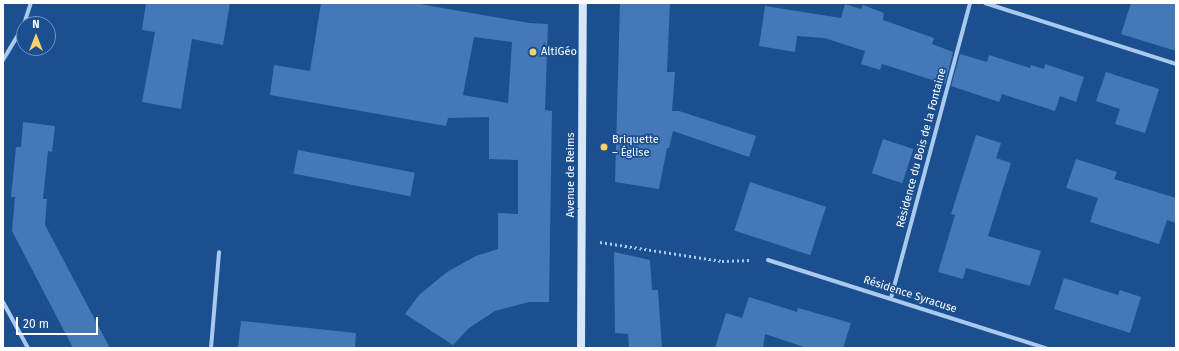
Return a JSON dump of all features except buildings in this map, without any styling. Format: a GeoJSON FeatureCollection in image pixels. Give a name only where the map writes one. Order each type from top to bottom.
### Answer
{"type":"FeatureCollection","features":[{"type":"Feature","properties":{"kind":"street"},"geometry":{"type":"LineString","coordinates":[[27,16],[31,3]]}},
{"type":"Feature","properties":{"kind":"street","name":"Avenue de Reims"},"geometry":{"type":"LineString","coordinates":[[581,348],[583,3]]}},
{"type":"Feature","properties":{"kind":"street","name":"Résidence du Bois de la Fontaine"},"geometry":{"type":"LineString","coordinates":[[891,298],[970,3]]}},
{"type":"Feature","properties":{"kind":"street"},"geometry":{"type":"LineString","coordinates":[[985,3],[1176,64]]}},
{"type":"Feature","properties":{"kind":"street"},"geometry":{"type":"LineString","coordinates":[[3,60],[16,38]]}},
{"type":"Feature","properties":{"kind":"street"},"geometry":{"type":"LineString","coordinates":[[211,348],[219,252]]}},
{"type":"Feature","properties":{"kind":"street","name":"Résidence Syracuse"},"geometry":{"type":"LineString","coordinates":[[768,260],[1046,348]]}},
{"type":"Feature","properties":{"kind":"street"},"geometry":{"type":"LineString","coordinates":[[3,302],[28,348]]}},
{"type":"Feature","properties":{"kind":"path"},"geometry":{"type":"LineString","coordinates":[[582,239],[722,261],[768,260]]}},
{"type":"Feature","properties":{"kind":"place","name":"AltiGéo"},"geometry":{"type":"Point","coordinates":[533,52]}},
{"type":"Feature","properties":{"kind":"place","name":"Briquette – Église"},"geometry":{"type":"Point","coordinates":[604,147]}}]}
